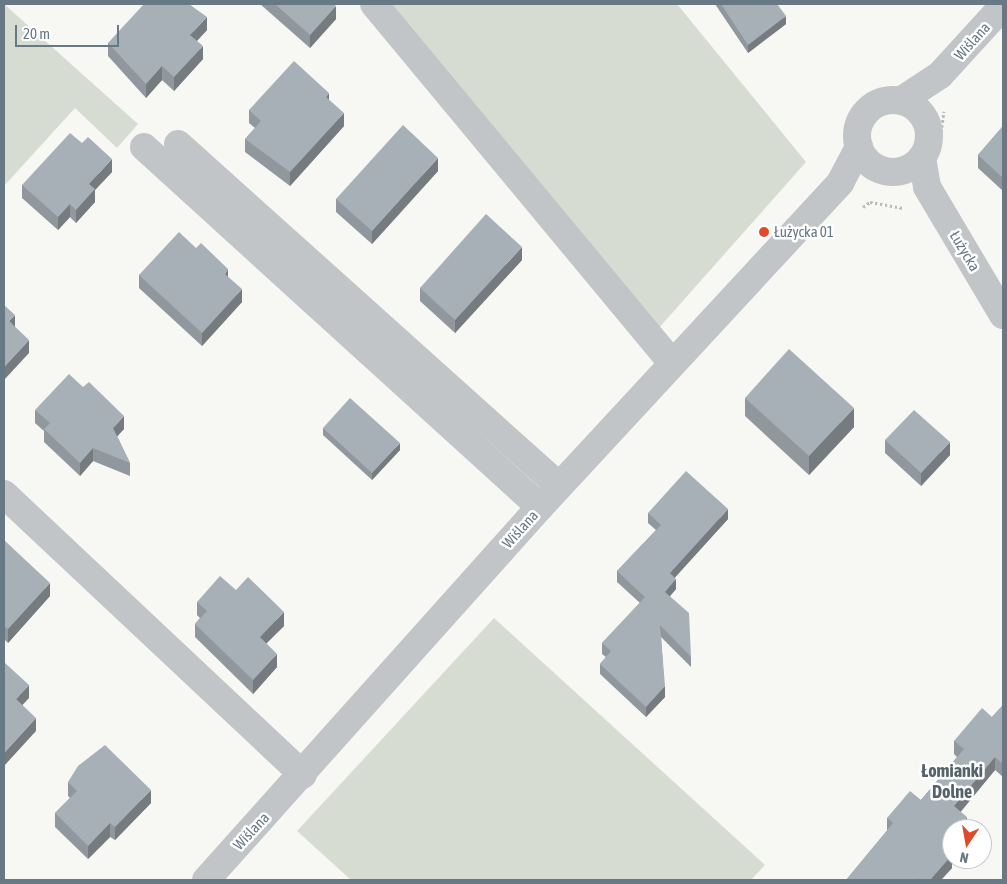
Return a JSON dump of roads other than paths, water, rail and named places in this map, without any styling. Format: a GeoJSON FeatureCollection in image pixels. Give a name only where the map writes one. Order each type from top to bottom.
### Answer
{"type":"FeatureCollection","features":[{"type":"Feature","properties":{"kind":"street"},"geometry":{"type":"LineString","coordinates":[[374,4],[672,363]]}},
{"type":"Feature","properties":{"kind":"street","name":"Wiślana"},"geometry":{"type":"LineString","coordinates":[[902,100],[940,75],[1003,6]]}},
{"type":"Feature","properties":{"kind":"street","name":"Wiślana"},"geometry":{"type":"LineString","coordinates":[[924,117],[940,75]]}},
{"type":"Feature","properties":{"kind":"street"},"geometry":{"type":"LineString","coordinates":[[902,100],[924,117],[930,138],[911,160],[859,147],[863,115],[880,102],[902,100]]}},
{"type":"Feature","properties":{"kind":"street"},"geometry":{"type":"LineString","coordinates":[[178,144],[559,486]]}},
{"type":"Feature","properties":{"kind":"street","name":"Wiślana"},"geometry":{"type":"LineString","coordinates":[[206,880],[303,774],[559,486],[840,183],[859,147]]}},
{"type":"Feature","properties":{"kind":"street"},"geometry":{"type":"LineString","coordinates":[[144,148],[540,507]]}},
{"type":"Feature","properties":{"kind":"street","name":"Wiślana"},"geometry":{"type":"LineString","coordinates":[[840,183],[911,160]]}},
{"type":"Feature","properties":{"kind":"street","name":"Łużycka"},"geometry":{"type":"LineString","coordinates":[[911,160],[1003,315]]}},
{"type":"Feature","properties":{"kind":"street"},"geometry":{"type":"LineString","coordinates":[[4,494],[303,774]]}},
{"type":"Feature","properties":{"kind":"place","name":"Łużycka 01"},"geometry":{"type":"Point","coordinates":[764,232]}},
{"type":"Feature","properties":{"kind":"district","name":"Łomianki Dolne"},"geometry":{"type":"Point","coordinates":[952,782]}}]}
